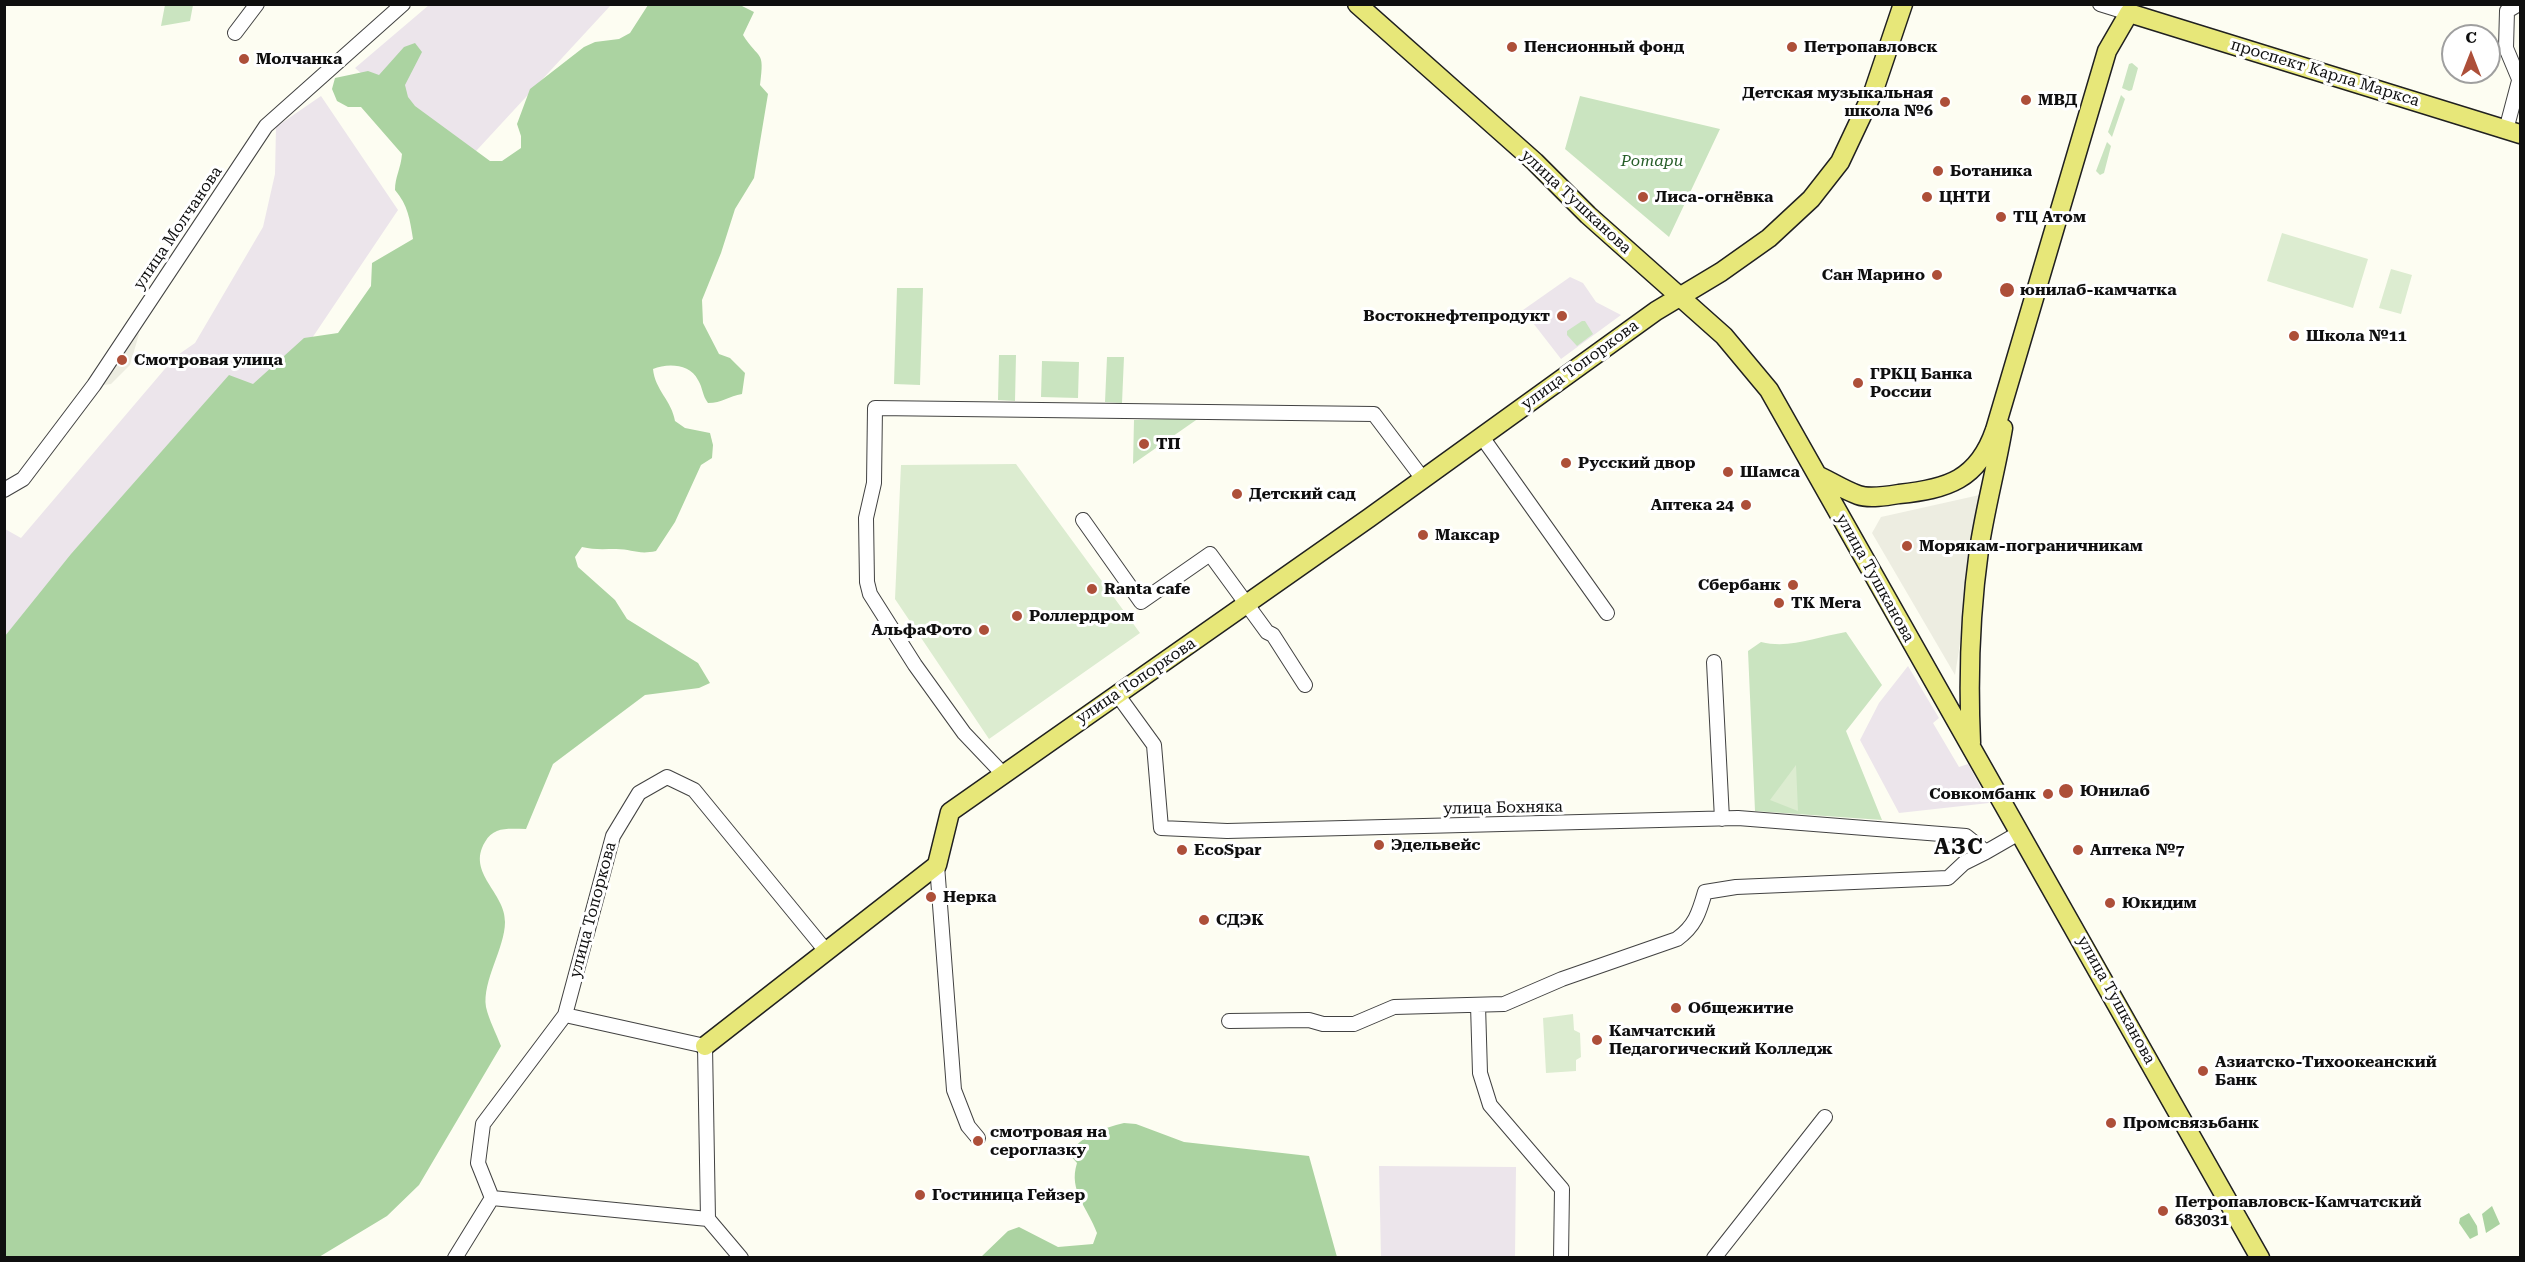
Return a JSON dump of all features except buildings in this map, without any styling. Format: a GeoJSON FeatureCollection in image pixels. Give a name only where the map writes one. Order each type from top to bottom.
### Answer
{"type":"FeatureCollection","features":[{"type":"Feature","properties":{"kind":"main road","name":"улица Тушканова"},"geometry":{"type":"LineString","coordinates":[[1357,4],[1535,162],[1588,215],[1680,296],[1738,351],[1763,383],[2085,945],[2260,1257]]}},
{"type":"Feature","properties":{"kind":"main road","name":"улица Топоркова"},"geometry":{"type":"LineString","coordinates":[[937,864],[950,812],[1423,479],[1656,311],[1769,238],[1802,208],[1828,179],[1845,152],[1866,108],[1903,4]]}},
{"type":"Feature","properties":{"kind":"main road","name":"проспект Карла Маркса"},"geometry":{"type":"LineString","coordinates":[[2129,13],[2513,132]]}},
{"type":"Feature","properties":{"kind":"main road"},"geometry":{"type":"LineString","coordinates":[[1816,475],[1860,496],[1920,492],[1957,482],[1972,470],[1990,443],[2107,51],[2129,13]]}},
{"type":"Feature","properties":{"kind":"main road"},"geometry":{"type":"LineString","coordinates":[[1971,748],[1968,681],[1975,590],[2010,380]]}},
{"type":"Feature","properties":{"kind":"main road"},"geometry":{"type":"LineString","coordinates":[[705,1046],[937,864]]}},
{"type":"Feature","properties":{"kind":"street"},"geometry":{"type":"LineString","coordinates":[[235,33],[257,4]]}},
{"type":"Feature","properties":{"kind":"street","name":"улица Молчанова"},"geometry":{"type":"LineString","coordinates":[[4,490],[23,479],[94,385],[266,126],[403,4]]}},
{"type":"Feature","properties":{"kind":"street","name":"проспект Карла Маркса"},"geometry":{"type":"LineString","coordinates":[[2100,4],[2129,13]]}},
{"type":"Feature","properties":{"kind":"street"},"geometry":{"type":"LineString","coordinates":[[2513,132],[2520,78],[2506,48],[2507,11],[2519,4]]}},
{"type":"Feature","properties":{"kind":"street"},"geometry":{"type":"LineString","coordinates":[[1003,774],[964,733],[915,665],[870,594],[867,582],[866,518],[874,483],[875,408],[1374,414],[1423,479]]}},
{"type":"Feature","properties":{"kind":"street"},"geometry":{"type":"LineString","coordinates":[[1482,437],[1607,613]]}},
{"type":"Feature","properties":{"kind":"street"},"geometry":{"type":"LineString","coordinates":[[1083,520],[1141,602],[1210,554],[1267,632],[1273,635],[1305,685]]}},
{"type":"Feature","properties":{"kind":"street"},"geometry":{"type":"LineString","coordinates":[[1714,662],[1722,819]]}},
{"type":"Feature","properties":{"kind":"street","name":"улица Бохняка"},"geometry":{"type":"LineString","coordinates":[[1117,694],[1154,745],[1161,828],[1227,831],[1722,819],[1966,836],[1986,852]]}},
{"type":"Feature","properties":{"kind":"street","name":"улица Топоркова"},"geometry":{"type":"LineString","coordinates":[[492,1198],[478,1163],[483,1124],[564,1015],[614,836],[639,793],[667,777],[694,790],[826,951]]}},
{"type":"Feature","properties":{"kind":"street"},"geometry":{"type":"LineString","coordinates":[[1229,1021],[1309,1020],[1354,1024],[1394,1007],[1504,1004],[1573,975],[1677,939],[1690,930],[1705,892],[1736,887],[1948,878],[1964,863],[2019,833]]}},
{"type":"Feature","properties":{"kind":"street"},"geometry":{"type":"LineString","coordinates":[[937,864],[954,1090],[968,1126],[978,1138]]}},
{"type":"Feature","properties":{"kind":"street"},"geometry":{"type":"LineString","coordinates":[[1478,1005],[1480,1073],[1490,1105],[1562,1189],[1561,1257]]}},
{"type":"Feature","properties":{"kind":"street"},"geometry":{"type":"LineString","coordinates":[[564,1015],[705,1046],[708,1219],[741,1257]]}},
{"type":"Feature","properties":{"kind":"street"},"geometry":{"type":"LineString","coordinates":[[1714,1257],[1825,1117]]}},
{"type":"Feature","properties":{"kind":"street"},"geometry":{"type":"LineString","coordinates":[[455,1257],[492,1198],[708,1219]]}},
{"type":"Feature","properties":{"kind":"shaded area"},"geometry":{"type":"Polygon","coordinates":[[[429,5],[611,5],[465,163],[355,68],[429,5]]]}},
{"type":"Feature","properties":{"kind":"shaded area"},"geometry":{"type":"Polygon","coordinates":[[[321,96],[398,210],[294,365],[5,733],[5,529],[21,538],[175,357],[195,343],[263,227],[275,174],[276,127],[321,96]]]}},
{"type":"Feature","properties":{"kind":"shaded area"},"geometry":{"type":"Polygon","coordinates":[[[1570,277],[1583,283],[1596,302],[1621,315],[1561,359],[1523,310],[1570,277]]]}},
{"type":"Feature","properties":{"kind":"shaded area","name":"Смотровая улица"},"geometry":{"type":"Polygon","coordinates":[[[134,328],[139,334],[130,365],[111,384],[96,386],[134,328]]]}},
{"type":"Feature","properties":{"kind":"shaded area"},"geometry":{"type":"Polygon","coordinates":[[[1984,494],[1955,675],[1872,533],[1881,517],[1984,494]]]}},
{"type":"Feature","properties":{"kind":"shaded area"},"geometry":{"type":"Polygon","coordinates":[[[1908,666],[1939,718],[1933,723],[1959,767],[1968,764],[1989,803],[1899,813],[1860,740],[1879,703],[1908,666]]]}},
{"type":"Feature","properties":{"kind":"shaded area"},"geometry":{"type":"Polygon","coordinates":[[[1379,1166],[1516,1167],[1515,1257],[1381,1257],[1379,1166]]]}},
{"type":"Feature","properties":{"kind":"green space"},"geometry":{"type":"Polygon","coordinates":[[[165,5],[193,5],[190,21],[161,26],[165,5]]]}},
{"type":"Feature","properties":{"kind":"green space"},"geometry":{"type":"Polygon","coordinates":[[[648,5],[740,5],[754,12],[743,35],[761,60],[760,85],[768,94],[754,178],[735,209],[721,253],[702,300],[703,323],[719,354],[730,358],[745,373],[742,394],[708,403],[698,380],[690,371],[678,366],[653,369],[654,376],[671,407],[675,421],[685,428],[710,433],[713,445],[712,458],[701,465],[675,522],[656,551],[640,552],[582,547],[575,557],[578,567],[615,600],[627,619],[698,663],[710,683],[699,688],[645,695],[553,764],[526,829],[497,831],[485,842],[480,853],[480,864],[500,902],[505,922],[486,997],[487,1012],[501,1046],[419,1185],[387,1216],[319,1257],[5,1257],[5,636],[71,554],[229,375],[253,384],[304,338],[338,333],[371,286],[372,263],[413,239],[406,207],[395,190],[402,154],[361,107],[348,107],[337,101],[332,89],[335,78],[368,71],[379,75],[404,47],[415,43],[422,52],[405,85],[408,97],[415,106],[490,161],[502,161],[521,148],[521,136],[517,124],[530,89],[584,47],[595,42],[619,39],[630,33],[648,5]]]}},
{"type":"Feature","properties":{"kind":"green space"},"geometry":{"type":"Polygon","coordinates":[[[2132,63],[2138,68],[2132,90],[2129,91],[2122,88],[2129,64],[2132,63]]]}},
{"type":"Feature","properties":{"kind":"green space"},"geometry":{"type":"Polygon","coordinates":[[[2121,95],[2125,99],[2112,137],[2108,132],[2121,95]]]}},
{"type":"Feature","properties":{"kind":"green space","name":"Ротари"},"geometry":{"type":"Polygon","coordinates":[[[1580,96],[1720,129],[1669,237],[1565,149],[1580,96]]]}},
{"type":"Feature","properties":{"kind":"green space"},"geometry":{"type":"Polygon","coordinates":[[[2107,142],[2111,146],[2104,173],[2100,175],[2096,171],[2107,142]]]}},
{"type":"Feature","properties":{"kind":"green space"},"geometry":{"type":"Polygon","coordinates":[[[2282,233],[2368,259],[2353,308],[2267,281],[2282,233]]]}},
{"type":"Feature","properties":{"kind":"green space"},"geometry":{"type":"Polygon","coordinates":[[[2391,269],[2412,275],[2401,314],[2379,308],[2391,269]]]}},
{"type":"Feature","properties":{"kind":"green space"},"geometry":{"type":"Polygon","coordinates":[[[897,288],[923,288],[920,385],[894,384],[897,288]]]}},
{"type":"Feature","properties":{"kind":"green space"},"geometry":{"type":"Polygon","coordinates":[[[1585,321],[1593,334],[1577,346],[1567,335],[1567,331],[1585,321]]]}},
{"type":"Feature","properties":{"kind":"green space"},"geometry":{"type":"Polygon","coordinates":[[[999,355],[1016,355],[1015,401],[998,400],[999,355]]]}},
{"type":"Feature","properties":{"kind":"green space"},"geometry":{"type":"Polygon","coordinates":[[[1107,357],[1124,357],[1122,403],[1105,402],[1107,357]]]}},
{"type":"Feature","properties":{"kind":"green space"},"geometry":{"type":"Polygon","coordinates":[[[1042,361],[1079,362],[1078,398],[1041,397],[1042,361]]]}},
{"type":"Feature","properties":{"kind":"green space"},"geometry":{"type":"Polygon","coordinates":[[[1199,418],[1133,464],[1134,420],[1199,418]]]}},
{"type":"Feature","properties":{"kind":"green space","name":"Роллердром"},"geometry":{"type":"Polygon","coordinates":[[[1016,464],[1140,633],[989,739],[895,599],[901,465],[1016,464]]]}},
{"type":"Feature","properties":{"kind":"green space"},"geometry":{"type":"Polygon","coordinates":[[[1846,632],[1882,685],[1846,731],[1882,820],[1755,811],[1748,651],[1761,642],[1782,644],[1803,642],[1846,632]]]}},
{"type":"Feature","properties":{"kind":"green space"},"geometry":{"type":"Polygon","coordinates":[[[1796,765],[1798,811],[1770,800],[1796,765]]]}},
{"type":"Feature","properties":{"kind":"green space"},"geometry":{"type":"Polygon","coordinates":[[[1573,1014],[1574,1030],[1580,1033],[1581,1057],[1576,1060],[1576,1071],[1546,1073],[1543,1018],[1573,1014]]]}},
{"type":"Feature","properties":{"kind":"green space"},"geometry":{"type":"Polygon","coordinates":[[[1124,1123],[1136,1124],[1184,1142],[1309,1156],[1337,1257],[981,1257],[1008,1231],[1019,1227],[1058,1247],[1093,1244],[1097,1233],[1077,1191],[1075,1173],[1077,1163],[1069,1154],[1080,1142],[1093,1134],[1124,1123]]]}},
{"type":"Feature","properties":{"kind":"green space"},"geometry":{"type":"Polygon","coordinates":[[[2492,1206],[2500,1224],[2486,1233],[2482,1214],[2492,1206]]]}},
{"type":"Feature","properties":{"kind":"green space"},"geometry":{"type":"Polygon","coordinates":[[[2469,1213],[2477,1226],[2478,1235],[2470,1239],[2459,1223],[2460,1218],[2469,1213]]]}},
{"type":"Feature","properties":{"kind":"place","name":"Пенсионный фонд"},"geometry":{"type":"Point","coordinates":[1512,47]}},
{"type":"Feature","properties":{"kind":"place","name":"Петропавловск"},"geometry":{"type":"Point","coordinates":[1792,47]}},
{"type":"Feature","properties":{"kind":"place","name":"Молчанка"},"geometry":{"type":"Point","coordinates":[244,59]}},
{"type":"Feature","properties":{"kind":"place","name":"МВД"},"geometry":{"type":"Point","coordinates":[2026,100]}},
{"type":"Feature","properties":{"kind":"place","name":"Детская музыкальная школа №6"},"geometry":{"type":"Point","coordinates":[1945,102]}},
{"type":"Feature","properties":{"kind":"place","name":"Ботаника"},"geometry":{"type":"Point","coordinates":[1938,171]}},
{"type":"Feature","properties":{"kind":"place","name":"Лиса-огнёвка"},"geometry":{"type":"Point","coordinates":[1643,197]}},
{"type":"Feature","properties":{"kind":"place","name":"ЦНТИ"},"geometry":{"type":"Point","coordinates":[1927,197]}},
{"type":"Feature","properties":{"kind":"place","name":"ТЦ Атом"},"geometry":{"type":"Point","coordinates":[2001,217]}},
{"type":"Feature","properties":{"kind":"place","name":"Сан Марино"},"geometry":{"type":"Point","coordinates":[1937,275]}},
{"type":"Feature","properties":{"kind":"place","name":"юнилаб-камчатка"},"geometry":{"type":"Point","coordinates":[2007,290]}},
{"type":"Feature","properties":{"kind":"place","name":"Востокнефтепродукт"},"geometry":{"type":"Point","coordinates":[1562,316]}},
{"type":"Feature","properties":{"kind":"place","name":"Школа №11"},"geometry":{"type":"Point","coordinates":[2294,336]}},
{"type":"Feature","properties":{"kind":"place","name":"Смотровая улица"},"geometry":{"type":"Point","coordinates":[122,360]}},
{"type":"Feature","properties":{"kind":"place","name":"ГРКЦ Банка России"},"geometry":{"type":"Point","coordinates":[1858,383]}},
{"type":"Feature","properties":{"kind":"place","name":"ТП"},"geometry":{"type":"Point","coordinates":[1144,444]}},
{"type":"Feature","properties":{"kind":"place","name":"Русский двор"},"geometry":{"type":"Point","coordinates":[1566,463]}},
{"type":"Feature","properties":{"kind":"place","name":"Шамса"},"geometry":{"type":"Point","coordinates":[1728,472]}},
{"type":"Feature","properties":{"kind":"place","name":"Детский сад"},"geometry":{"type":"Point","coordinates":[1237,494]}},
{"type":"Feature","properties":{"kind":"place","name":"Аптека 24"},"geometry":{"type":"Point","coordinates":[1746,505]}},
{"type":"Feature","properties":{"kind":"place","name":"Максар"},"geometry":{"type":"Point","coordinates":[1423,535]}},
{"type":"Feature","properties":{"kind":"place","name":"Морякам-пограничникам"},"geometry":{"type":"Point","coordinates":[1907,546]}},
{"type":"Feature","properties":{"kind":"place","name":"Сбербанк"},"geometry":{"type":"Point","coordinates":[1793,585]}},
{"type":"Feature","properties":{"kind":"place","name":"Ranta cafe"},"geometry":{"type":"Point","coordinates":[1092,589]}},
{"type":"Feature","properties":{"kind":"place","name":"ТК Мега"},"geometry":{"type":"Point","coordinates":[1779,603]}},
{"type":"Feature","properties":{"kind":"place","name":"Роллердром"},"geometry":{"type":"Point","coordinates":[1017,616]}},
{"type":"Feature","properties":{"kind":"place","name":"АльфаФото"},"geometry":{"type":"Point","coordinates":[984,630]}},
{"type":"Feature","properties":{"kind":"place","name":"Юнилаб"},"geometry":{"type":"Point","coordinates":[2066,791]}},
{"type":"Feature","properties":{"kind":"place","name":"Совкомбанк"},"geometry":{"type":"Point","coordinates":[2048,794]}},
{"type":"Feature","properties":{"kind":"place","name":"Эдельвейс"},"geometry":{"type":"Point","coordinates":[1379,845]}},
{"type":"Feature","properties":{"kind":"place","name":"EcoSpar"},"geometry":{"type":"Point","coordinates":[1182,850]}},
{"type":"Feature","properties":{"kind":"place","name":"Аптека №7"},"geometry":{"type":"Point","coordinates":[2078,850]}},
{"type":"Feature","properties":{"kind":"place","name":"Нерка"},"geometry":{"type":"Point","coordinates":[931,897]}},
{"type":"Feature","properties":{"kind":"place","name":"Юкидим"},"geometry":{"type":"Point","coordinates":[2110,903]}},
{"type":"Feature","properties":{"kind":"place","name":"СДЭК"},"geometry":{"type":"Point","coordinates":[1204,920]}},
{"type":"Feature","properties":{"kind":"place","name":"Общежитие"},"geometry":{"type":"Point","coordinates":[1676,1008]}},
{"type":"Feature","properties":{"kind":"place","name":"Камчатский Педагогический Колледж"},"geometry":{"type":"Point","coordinates":[1597,1040]}},
{"type":"Feature","properties":{"kind":"place","name":"Азиатско-Тихоокеанский Банк"},"geometry":{"type":"Point","coordinates":[2203,1071]}},
{"type":"Feature","properties":{"kind":"place","name":"Промсвязьбанк"},"geometry":{"type":"Point","coordinates":[2111,1123]}},
{"type":"Feature","properties":{"kind":"place","name":"смотровая на сероглазку"},"geometry":{"type":"Point","coordinates":[978,1141]}},
{"type":"Feature","properties":{"kind":"place","name":"Гостиница Гейзер"},"geometry":{"type":"Point","coordinates":[920,1195]}},
{"type":"Feature","properties":{"kind":"place","name":"Петропавловск-Камчатский 683031"},"geometry":{"type":"Point","coordinates":[2163,1211]}},
{"type":"Feature","properties":{"kind":"district","name":"АЗС"},"geometry":{"type":"Point","coordinates":[1959,848]}}]}
